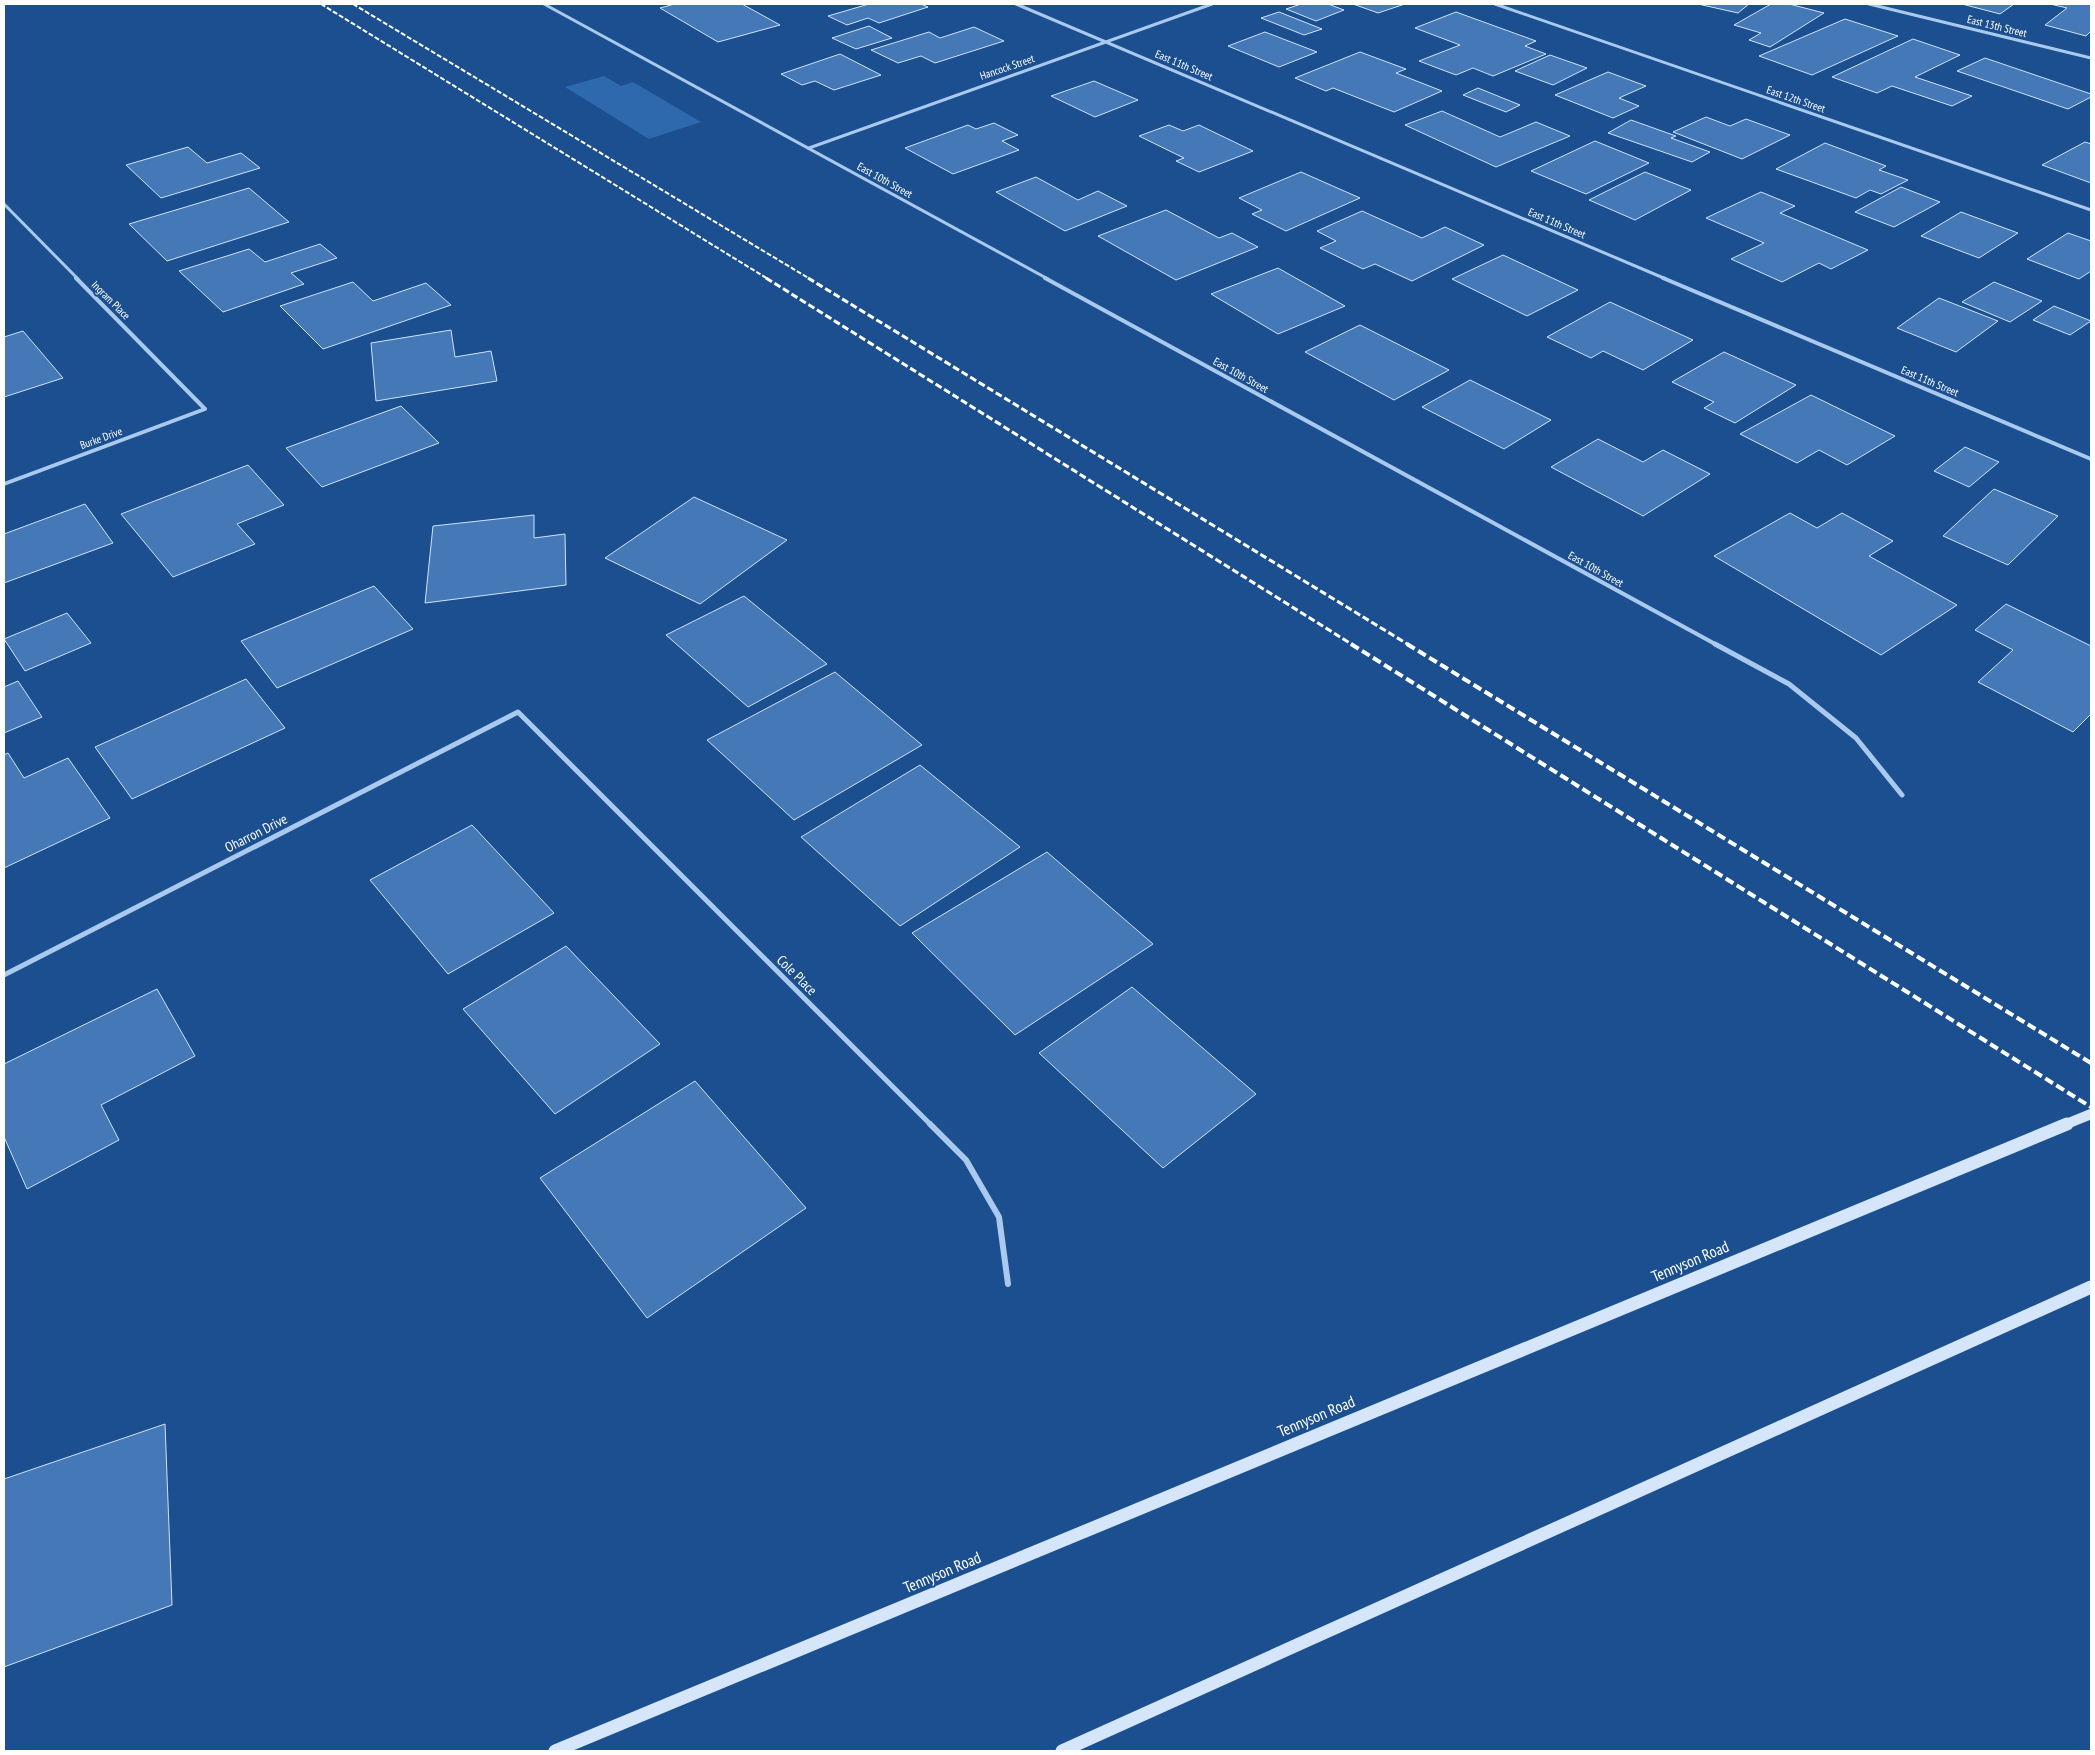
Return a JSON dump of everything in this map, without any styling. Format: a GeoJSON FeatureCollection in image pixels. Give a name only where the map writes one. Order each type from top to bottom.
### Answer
{"type":"FeatureCollection","features":[{"type":"Feature","properties":{"kind":"main road","name":"Tennyson Road"},"geometry":{"type":"LineString","coordinates":[[555,1751],[2091,1114]]}},
{"type":"Feature","properties":{"kind":"main road"},"geometry":{"type":"LineString","coordinates":[[1062,1751],[2091,1287]]}},
{"type":"Feature","properties":{"kind":"street","name":"East 10th Street"},"geometry":{"type":"LineString","coordinates":[[544,4],[1789,684],[1856,738],[1902,795]]}},
{"type":"Feature","properties":{"kind":"street","name":"East 11th Street"},"geometry":{"type":"LineString","coordinates":[[1016,4],[2091,459]]}},
{"type":"Feature","properties":{"kind":"street","name":"Hancock Street"},"geometry":{"type":"LineString","coordinates":[[809,148],[1212,4]]}},
{"type":"Feature","properties":{"kind":"street","name":"East 12th Street"},"geometry":{"type":"LineString","coordinates":[[1495,4],[2091,210]]}},
{"type":"Feature","properties":{"kind":"street","name":"East 13th Street"},"geometry":{"type":"LineString","coordinates":[[1869,4],[2091,58]]}},
{"type":"Feature","properties":{"kind":"street","name":"Ingram Place"},"geometry":{"type":"LineString","coordinates":[[4,204],[205,409]]}},
{"type":"Feature","properties":{"kind":"street","name":"Burke Drive"},"geometry":{"type":"LineString","coordinates":[[4,484],[205,409]]}},
{"type":"Feature","properties":{"kind":"street","name":"Oharron Drive"},"geometry":{"type":"LineString","coordinates":[[4,975],[518,712]]}},
{"type":"Feature","properties":{"kind":"street","name":"Cole Place"},"geometry":{"type":"LineString","coordinates":[[518,712],[966,1160],[999,1217],[1008,1284]]}},
{"type":"Feature","properties":{"kind":"shaded area"},"geometry":{"type":"Polygon","coordinates":[[[604,76],[621,86],[633,82],[701,122],[649,139],[565,87],[604,76]]]}},
{"type":"Feature","properties":{"kind":"building"},"geometry":{"type":"Polygon","coordinates":[[[675,4],[742,4],[780,25],[718,42],[660,8],[675,4]]]}},
{"type":"Feature","properties":{"kind":"building"},"geometry":{"type":"Polygon","coordinates":[[[869,4],[921,4],[928,7],[879,23],[868,18],[847,25],[828,16],[869,4]]]}},
{"type":"Feature","properties":{"kind":"building"},"geometry":{"type":"Polygon","coordinates":[[[1301,4],[1328,4],[1344,10],[1316,21],[1286,9],[1301,4]]]}},
{"type":"Feature","properties":{"kind":"building"},"geometry":{"type":"Polygon","coordinates":[[[1353,4],[1405,4],[1378,13],[1353,4]]]}},
{"type":"Feature","properties":{"kind":"building"},"geometry":{"type":"Polygon","coordinates":[[[1698,4],[1749,4],[1738,13],[1698,4]]]}},
{"type":"Feature","properties":{"kind":"building"},"geometry":{"type":"Polygon","coordinates":[[[1771,4],[1789,4],[1824,13],[1770,47],[1749,40],[1761,33],[1734,25],[1771,4]]]}},
{"type":"Feature","properties":{"kind":"building"},"geometry":{"type":"Polygon","coordinates":[[[1962,4],[2014,4],[2000,14],[1962,4]]]}},
{"type":"Feature","properties":{"kind":"building"},"geometry":{"type":"Polygon","coordinates":[[[2050,4],[2091,4],[2091,31],[2086,36],[2045,25],[2067,8],[2050,4]]]}},
{"type":"Feature","properties":{"kind":"building"},"geometry":{"type":"Polygon","coordinates":[[[1279,12],[1322,29],[1304,35],[1261,18],[1279,12]]]}},
{"type":"Feature","properties":{"kind":"building"},"geometry":{"type":"Polygon","coordinates":[[[1456,12],[1536,41],[1525,46],[1546,54],[1493,76],[1473,68],[1456,75],[1419,61],[1460,45],[1415,28],[1456,12]]]}},
{"type":"Feature","properties":{"kind":"building"},"geometry":{"type":"Polygon","coordinates":[[[1845,19],[1898,36],[1812,75],[1759,56],[1845,19]]]}},
{"type":"Feature","properties":{"kind":"building"},"geometry":{"type":"Polygon","coordinates":[[[869,26],[892,38],[856,49],[832,38],[869,26]]]}},
{"type":"Feature","properties":{"kind":"building"},"geometry":{"type":"Polygon","coordinates":[[[974,27],[1004,41],[935,63],[921,56],[898,63],[871,50],[929,32],[940,38],[974,27]]]}},
{"type":"Feature","properties":{"kind":"building"},"geometry":{"type":"Polygon","coordinates":[[[1265,32],[1317,52],[1279,67],[1228,46],[1265,32]]]}},
{"type":"Feature","properties":{"kind":"building"},"geometry":{"type":"Polygon","coordinates":[[[1913,39],[1960,55],[1915,77],[1972,96],[1952,106],[1892,86],[1877,93],[1832,77],[1913,39]]]}},
{"type":"Feature","properties":{"kind":"building"},"geometry":{"type":"Polygon","coordinates":[[[1360,52],[1406,69],[1396,73],[1442,91],[1394,112],[1333,88],[1326,91],[1295,78],[1360,52]]]}},
{"type":"Feature","properties":{"kind":"building"},"geometry":{"type":"Polygon","coordinates":[[[840,54],[881,75],[834,90],[815,81],[802,85],[781,74],[840,54]]]}},
{"type":"Feature","properties":{"kind":"building"},"geometry":{"type":"Polygon","coordinates":[[[1550,55],[1587,68],[1553,85],[1515,71],[1550,55]]]}},
{"type":"Feature","properties":{"kind":"building"},"geometry":{"type":"Polygon","coordinates":[[[1985,58],[2091,94],[2091,97],[2068,109],[1957,71],[1985,58]]]}},
{"type":"Feature","properties":{"kind":"building"},"geometry":{"type":"Polygon","coordinates":[[[1608,72],[1646,86],[1619,98],[1639,106],[1613,118],[1555,95],[1608,72]]]}},
{"type":"Feature","properties":{"kind":"building"},"geometry":{"type":"Polygon","coordinates":[[[1094,81],[1138,100],[1095,117],[1051,96],[1094,81]]]}},
{"type":"Feature","properties":{"kind":"building"},"geometry":{"type":"Polygon","coordinates":[[[1478,88],[1520,105],[1506,112],[1463,95],[1478,88]]]}},
{"type":"Feature","properties":{"kind":"building"},"geometry":{"type":"Polygon","coordinates":[[[1442,111],[1500,137],[1536,122],[1570,136],[1496,167],[1405,125],[1442,111]]]}},
{"type":"Feature","properties":{"kind":"building"},"geometry":{"type":"Polygon","coordinates":[[[1706,117],[1730,126],[1746,119],[1790,135],[1742,159],[1673,132],[1706,117]]]}},
{"type":"Feature","properties":{"kind":"building"},"geometry":{"type":"Polygon","coordinates":[[[1631,120],[1676,136],[1671,138],[1710,152],[1692,162],[1608,133],[1631,120]]]}},
{"type":"Feature","properties":{"kind":"building"},"geometry":{"type":"Polygon","coordinates":[[[994,123],[1018,135],[1002,141],[1019,150],[953,174],[905,148],[968,125],[976,129],[994,123]]]}},
{"type":"Feature","properties":{"kind":"building"},"geometry":{"type":"Polygon","coordinates":[[[1169,125],[1183,131],[1199,125],[1253,151],[1199,172],[1176,161],[1184,158],[1139,136],[1169,125]]]}},
{"type":"Feature","properties":{"kind":"building"},"geometry":{"type":"Polygon","coordinates":[[[1595,141],[1649,163],[1586,194],[1531,171],[1595,141]]]}},
{"type":"Feature","properties":{"kind":"building"},"geometry":{"type":"Polygon","coordinates":[[[2085,142],[2091,144],[2091,183],[2042,165],[2085,142]]]}},
{"type":"Feature","properties":{"kind":"building"},"geometry":{"type":"Polygon","coordinates":[[[1825,143],[1886,166],[1879,170],[1908,180],[1881,194],[1870,190],[1856,198],[1776,169],[1825,143]]]}},
{"type":"Feature","properties":{"kind":"building"},"geometry":{"type":"Polygon","coordinates":[[[188,147],[207,163],[241,153],[260,168],[161,198],[126,165],[188,147]]]}},
{"type":"Feature","properties":{"kind":"building"},"geometry":{"type":"Polygon","coordinates":[[[1301,172],[1360,198],[1286,231],[1252,214],[1262,210],[1239,198],[1301,172]]]}},
{"type":"Feature","properties":{"kind":"building"},"geometry":{"type":"Polygon","coordinates":[[[1645,172],[1691,190],[1635,220],[1589,200],[1645,172]]]}},
{"type":"Feature","properties":{"kind":"building"},"geometry":{"type":"Polygon","coordinates":[[[1036,177],[1078,200],[1098,191],[1127,206],[1065,231],[996,192],[1036,177]]]}},
{"type":"Feature","properties":{"kind":"building"},"geometry":{"type":"Polygon","coordinates":[[[1901,187],[1940,202],[1894,227],[1855,212],[1901,187]]]}},
{"type":"Feature","properties":{"kind":"building"},"geometry":{"type":"Polygon","coordinates":[[[249,188],[289,222],[167,261],[129,224],[249,188]]]}},
{"type":"Feature","properties":{"kind":"building"},"geometry":{"type":"Polygon","coordinates":[[[1761,192],[1795,206],[1780,213],[1868,250],[1831,269],[1819,263],[1782,282],[1731,259],[1764,243],[1706,218],[1761,192]]]}},
{"type":"Feature","properties":{"kind":"building"},"geometry":{"type":"Polygon","coordinates":[[[1166,210],[1219,238],[1232,233],[1258,247],[1176,280],[1098,236],[1166,210]]]}},
{"type":"Feature","properties":{"kind":"building"},"geometry":{"type":"Polygon","coordinates":[[[1362,211],[1422,238],[1445,227],[1484,245],[1412,281],[1375,264],[1363,269],[1320,248],[1336,241],[1317,231],[1362,211]]]}},
{"type":"Feature","properties":{"kind":"building"},"geometry":{"type":"Polygon","coordinates":[[[1961,212],[2018,233],[1979,258],[1921,236],[1961,212]]]}},
{"type":"Feature","properties":{"kind":"building"},"geometry":{"type":"Polygon","coordinates":[[[2068,233],[2091,241],[2091,271],[2079,279],[2027,259],[2068,233]]]}},
{"type":"Feature","properties":{"kind":"building"},"geometry":{"type":"Polygon","coordinates":[[[320,244],[337,258],[291,273],[304,284],[223,312],[179,271],[249,249],[265,262],[320,244]]]}},
{"type":"Feature","properties":{"kind":"building"},"geometry":{"type":"Polygon","coordinates":[[[1503,255],[1578,290],[1527,316],[1452,279],[1503,255]]]}},
{"type":"Feature","properties":{"kind":"building"},"geometry":{"type":"Polygon","coordinates":[[[1278,268],[1345,306],[1278,334],[1211,294],[1278,268]]]}},
{"type":"Feature","properties":{"kind":"building"},"geometry":{"type":"Polygon","coordinates":[[[353,282],[373,301],[426,283],[451,305],[323,349],[280,306],[353,282]]]}},
{"type":"Feature","properties":{"kind":"building"},"geometry":{"type":"Polygon","coordinates":[[[1994,282],[2042,301],[2010,322],[1962,302],[1994,282]]]}},
{"type":"Feature","properties":{"kind":"building"},"geometry":{"type":"Polygon","coordinates":[[[1939,298],[1998,321],[1956,352],[1897,328],[1939,298]]]}},
{"type":"Feature","properties":{"kind":"building"},"geometry":{"type":"Polygon","coordinates":[[[1610,302],[1693,340],[1643,370],[1603,351],[1591,358],[1547,337],[1610,302]]]}},
{"type":"Feature","properties":{"kind":"building"},"geometry":{"type":"Polygon","coordinates":[[[2054,306],[2091,321],[2070,335],[2033,320],[2054,306]]]}},
{"type":"Feature","properties":{"kind":"building"},"geometry":{"type":"Polygon","coordinates":[[[1360,325],[1449,370],[1394,400],[1305,352],[1360,325]]]}},
{"type":"Feature","properties":{"kind":"building"},"geometry":{"type":"Polygon","coordinates":[[[451,330],[455,357],[491,351],[497,381],[376,401],[371,343],[451,330]]]}},
{"type":"Feature","properties":{"kind":"building"},"geometry":{"type":"Polygon","coordinates":[[[23,331],[63,378],[4,397],[4,337],[23,331]]]}},
{"type":"Feature","properties":{"kind":"building"},"geometry":{"type":"Polygon","coordinates":[[[1724,352],[1796,385],[1735,423],[1704,408],[1714,402],[1672,382],[1724,352]]]}},
{"type":"Feature","properties":{"kind":"building"},"geometry":{"type":"Polygon","coordinates":[[[1470,380],[1551,420],[1504,449],[1422,407],[1470,380]]]}},
{"type":"Feature","properties":{"kind":"building"},"geometry":{"type":"Polygon","coordinates":[[[1811,395],[1895,436],[1847,465],[1819,450],[1797,463],[1740,434],[1811,395]]]}},
{"type":"Feature","properties":{"kind":"building"},"geometry":{"type":"Polygon","coordinates":[[[401,406],[439,443],[322,487],[286,448],[401,406]]]}},
{"type":"Feature","properties":{"kind":"building"},"geometry":{"type":"Polygon","coordinates":[[[1598,439],[1643,462],[1663,450],[1710,474],[1643,516],[1551,467],[1598,439]]]}},
{"type":"Feature","properties":{"kind":"building"},"geometry":{"type":"Polygon","coordinates":[[[1965,447],[1999,462],[1969,487],[1934,471],[1965,447]]]}},
{"type":"Feature","properties":{"kind":"building"},"geometry":{"type":"Polygon","coordinates":[[[248,465],[284,505],[237,524],[255,544],[173,577],[121,514],[248,465]]]}},
{"type":"Feature","properties":{"kind":"building"},"geometry":{"type":"Polygon","coordinates":[[[1994,489],[2058,516],[2008,565],[1943,536],[1994,489]]]}},
{"type":"Feature","properties":{"kind":"building"},"geometry":{"type":"Polygon","coordinates":[[[694,497],[787,540],[700,604],[605,558],[694,497]]]}},
{"type":"Feature","properties":{"kind":"building"},"geometry":{"type":"Polygon","coordinates":[[[85,504],[113,543],[4,583],[4,534],[85,504]]]}},
{"type":"Feature","properties":{"kind":"building"},"geometry":{"type":"Polygon","coordinates":[[[1790,513],[1817,528],[1842,513],[1893,541],[1869,556],[1957,605],[1881,655],[1714,556],[1790,513]]]}},
{"type":"Feature","properties":{"kind":"building"},"geometry":{"type":"Polygon","coordinates":[[[534,515],[534,538],[565,534],[566,585],[425,603],[433,526],[534,515]]]}},
{"type":"Feature","properties":{"kind":"building"},"geometry":{"type":"Polygon","coordinates":[[[374,586],[413,629],[277,688],[241,641],[374,586]]]}},
{"type":"Feature","properties":{"kind":"building"},"geometry":{"type":"Polygon","coordinates":[[[744,596],[827,664],[748,707],[666,635],[744,596]]]}},
{"type":"Feature","properties":{"kind":"building"},"geometry":{"type":"Polygon","coordinates":[[[2006,604],[2091,646],[2091,714],[2073,732],[1978,682],[2013,650],[1975,630],[2006,604]]]}},
{"type":"Feature","properties":{"kind":"building"},"geometry":{"type":"Polygon","coordinates":[[[67,613],[91,643],[25,671],[4,639],[67,613]]]}},
{"type":"Feature","properties":{"kind":"building"},"geometry":{"type":"Polygon","coordinates":[[[835,672],[922,745],[794,820],[707,740],[835,672]]]}},
{"type":"Feature","properties":{"kind":"building"},"geometry":{"type":"Polygon","coordinates":[[[246,679],[285,728],[132,799],[95,747],[246,679]]]}},
{"type":"Feature","properties":{"kind":"building"},"geometry":{"type":"Polygon","coordinates":[[[18,681],[42,717],[4,733],[4,687],[18,681]]]}},
{"type":"Feature","properties":{"kind":"building"},"geometry":{"type":"Polygon","coordinates":[[[8,753],[24,778],[68,758],[110,818],[4,868],[4,755],[8,753]]]}},
{"type":"Feature","properties":{"kind":"building"},"geometry":{"type":"Polygon","coordinates":[[[920,765],[1020,847],[900,926],[801,837],[920,765]]]}},
{"type":"Feature","properties":{"kind":"building"},"geometry":{"type":"Polygon","coordinates":[[[472,825],[554,913],[448,974],[370,880],[472,825]]]}},
{"type":"Feature","properties":{"kind":"building"},"geometry":{"type":"Polygon","coordinates":[[[1047,852],[1153,944],[1015,1035],[912,933],[1047,852]]]}},
{"type":"Feature","properties":{"kind":"building"},"geometry":{"type":"Polygon","coordinates":[[[566,946],[660,1044],[555,1114],[463,1009],[566,946]]]}},
{"type":"Feature","properties":{"kind":"building"},"geometry":{"type":"Polygon","coordinates":[[[1132,987],[1256,1094],[1163,1168],[1039,1053],[1132,987]]]}},
{"type":"Feature","properties":{"kind":"building"},"geometry":{"type":"Polygon","coordinates":[[[157,989],[195,1056],[101,1105],[119,1140],[27,1189],[4,1137],[4,1064],[157,989]]]}},
{"type":"Feature","properties":{"kind":"building"},"geometry":{"type":"Polygon","coordinates":[[[695,1081],[806,1208],[647,1318],[540,1178],[695,1081]]]}},
{"type":"Feature","properties":{"kind":"building"},"geometry":{"type":"Polygon","coordinates":[[[165,1424],[172,1605],[4,1667],[4,1479],[165,1424]]]}},
{"type":"Feature","properties":{"kind":"railway"},"geometry":{"type":"LineString","coordinates":[[321,4],[768,279]]}},
{"type":"Feature","properties":{"kind":"railway"},"geometry":{"type":"LineString","coordinates":[[353,4],[810,279]]}},
{"type":"Feature","properties":{"kind":"railway"},"geometry":{"type":"LineString","coordinates":[[766,278],[1353,645]]}},
{"type":"Feature","properties":{"kind":"railway"},"geometry":{"type":"LineString","coordinates":[[808,278],[1409,645]]}},
{"type":"Feature","properties":{"kind":"railway"},"geometry":{"type":"LineString","coordinates":[[1351,644],[2091,1107]]}},
{"type":"Feature","properties":{"kind":"railway"},"geometry":{"type":"LineString","coordinates":[[1407,644],[2091,1063]]}}]}
